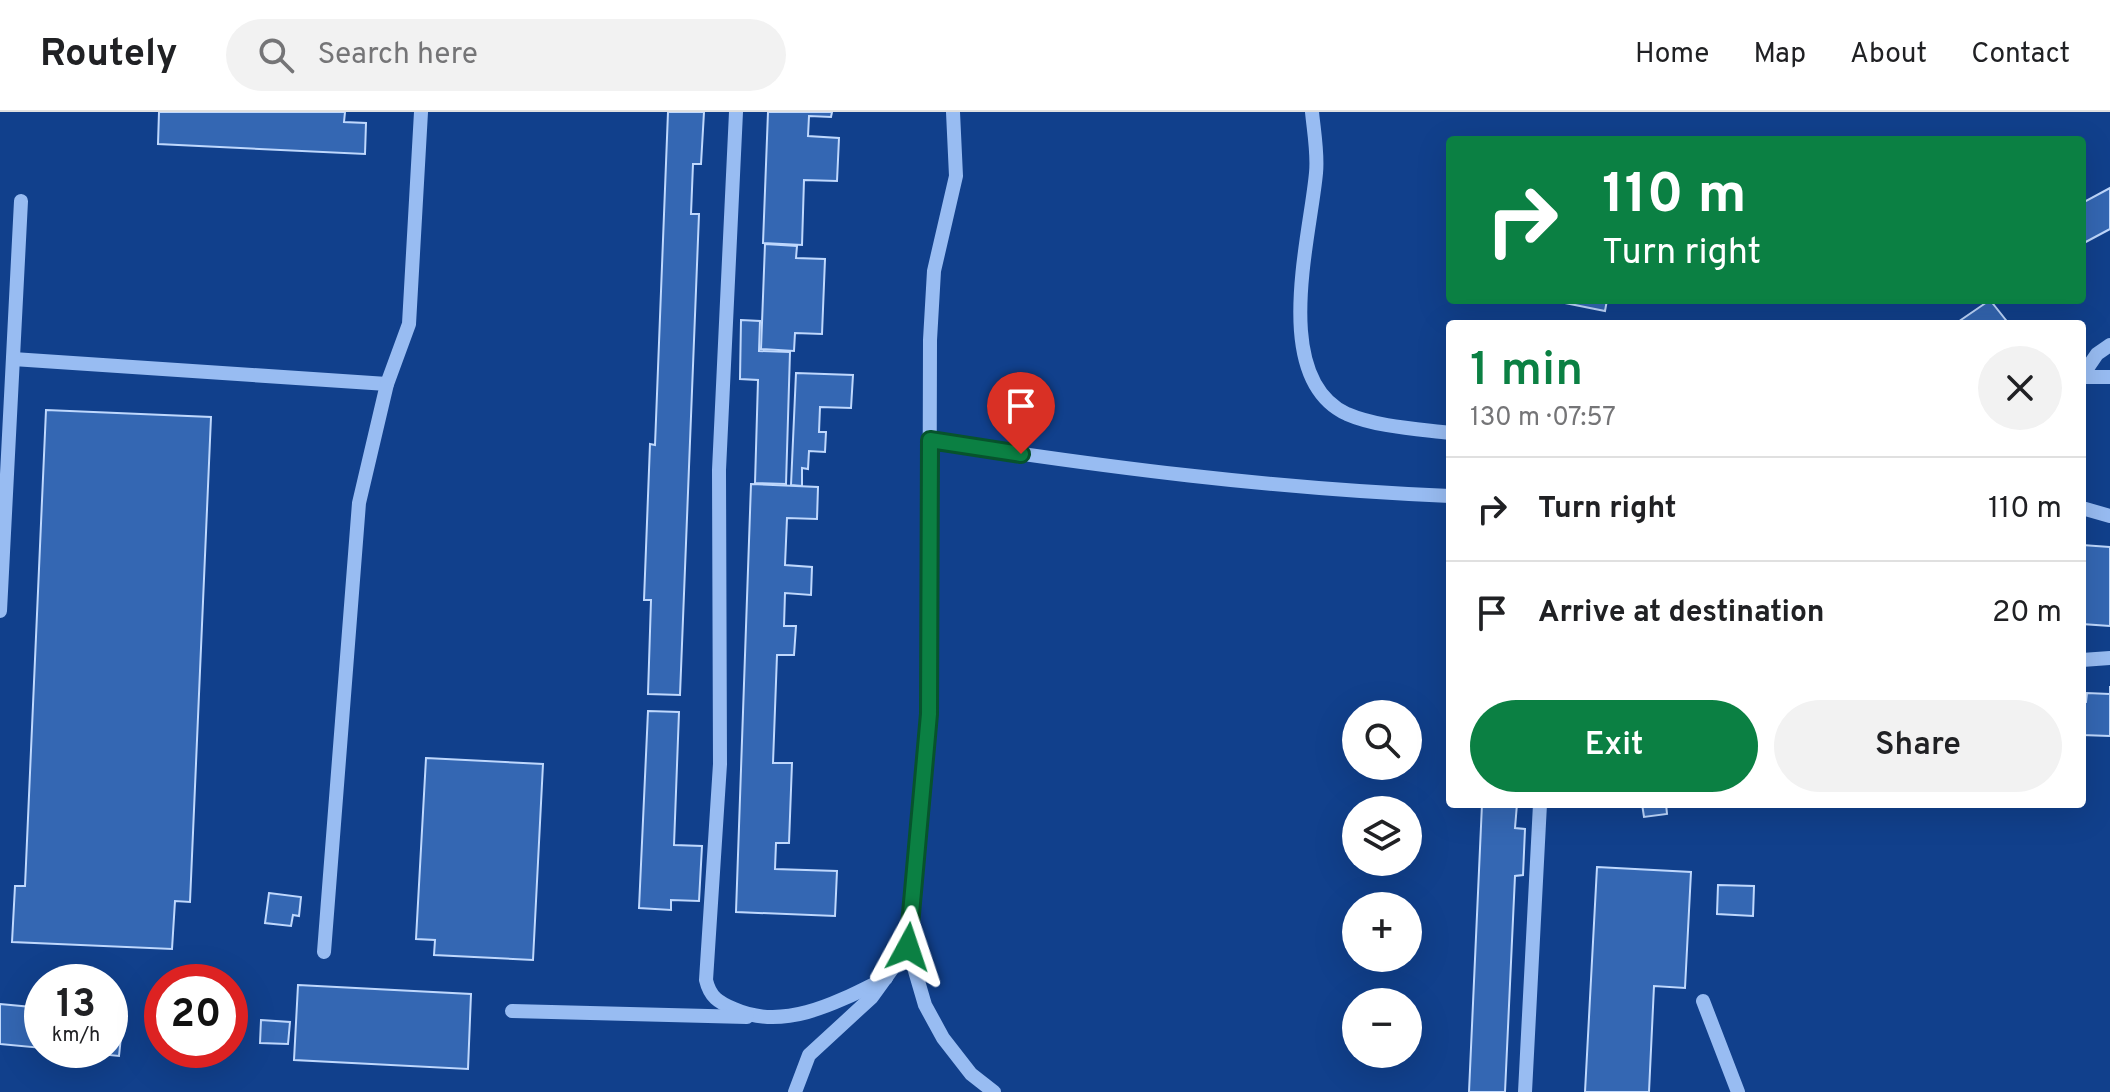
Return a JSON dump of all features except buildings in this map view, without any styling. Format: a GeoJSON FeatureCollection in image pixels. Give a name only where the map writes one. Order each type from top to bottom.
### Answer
{"type":"FeatureCollection","features":[{"type":"Feature","properties":{"kind":"lane"},"geometry":{"type":"LineString","coordinates":[[324,952],[359,503],[387,384],[409,324],[421,112]]}},
{"type":"Feature","properties":{"kind":"lane"},"geometry":{"type":"LineString","coordinates":[[736,112],[719,470],[720,764],[706,980],[717,1001],[752,1017]]}},
{"type":"Feature","properties":{"kind":"lane"},"geometry":{"type":"LineString","coordinates":[[953,112],[956,176],[933,285],[929,714],[908,947],[925,1005],[943,1038],[971,1074],[994,1092]]}},
{"type":"Feature","properties":{"kind":"lane"},"geometry":{"type":"LineString","coordinates":[[1312,112],[1317,169],[1300,303],[1301,332],[1309,375],[1323,396],[1347,413],[1446,432]]}},
{"type":"Feature","properties":{"kind":"lane"},"geometry":{"type":"LineString","coordinates":[[0,611],[21,201]]}},
{"type":"Feature","properties":{"kind":"lane"},"geometry":{"type":"LineString","coordinates":[[2086,370],[2097,354],[2110,345]]}},
{"type":"Feature","properties":{"kind":"lane"},"geometry":{"type":"LineString","coordinates":[[13,359],[387,384]]}},
{"type":"Feature","properties":{"kind":"lane"},"geometry":{"type":"LineString","coordinates":[[2086,376],[2110,377]]}},
{"type":"Feature","properties":{"kind":"lane"},"geometry":{"type":"LineString","coordinates":[[930,440],[1127,470],[1320,491],[1446,496]]}},
{"type":"Feature","properties":{"kind":"lane"},"geometry":{"type":"LineString","coordinates":[[2086,509],[2110,516]]}},
{"type":"Feature","properties":{"kind":"lane"},"geometry":{"type":"LineString","coordinates":[[2086,660],[2110,658]]}},
{"type":"Feature","properties":{"kind":"lane"},"geometry":{"type":"LineString","coordinates":[[1525,1092],[1540,808]]}},
{"type":"Feature","properties":{"kind":"lane"},"geometry":{"type":"LineString","coordinates":[[795,1092],[809,1055],[872,997],[908,947]]}},
{"type":"Feature","properties":{"kind":"lane"},"geometry":{"type":"LineString","coordinates":[[512,1011],[752,1017],[793,1015],[830,1006],[886,978]]}},
{"type":"Feature","properties":{"kind":"lane"},"geometry":{"type":"LineString","coordinates":[[1703,1001],[1738,1092]]}},
{"type":"Feature","properties":{"kind":"route"},"geometry":{"type":"LineString","coordinates":[[908,947],[929,714],[930,440],[1021,454]]}}]}
